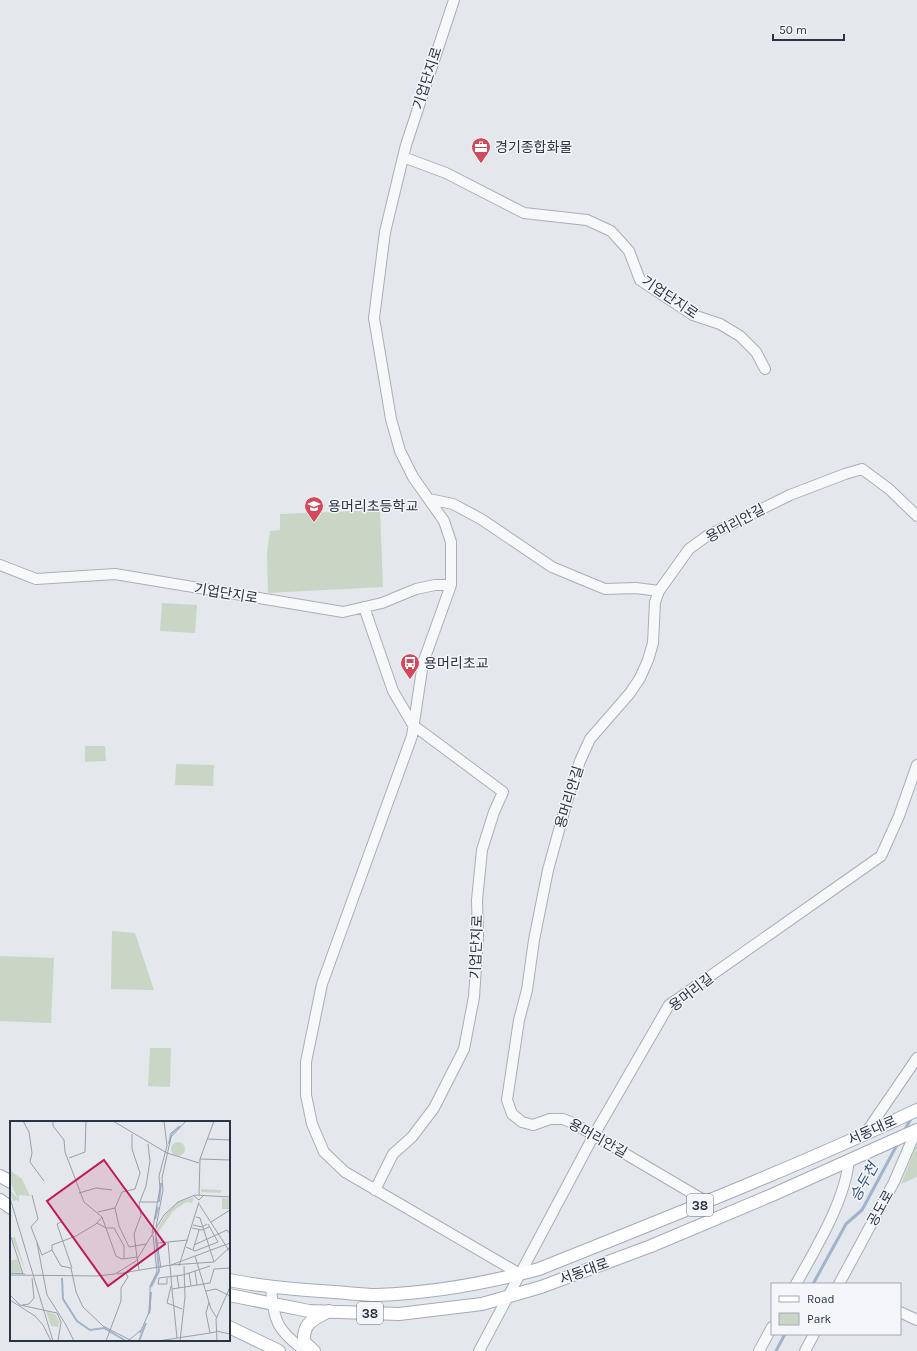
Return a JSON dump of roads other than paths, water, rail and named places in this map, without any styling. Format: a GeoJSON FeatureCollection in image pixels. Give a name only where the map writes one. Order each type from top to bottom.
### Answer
{"type":"FeatureCollection","features":[{"type":"Feature","properties":{"kind":"main road","name":"서동대로"},"geometry":{"type":"LineString","coordinates":[[230,1280],[271,1288],[376,1295],[422,1292],[476,1284],[520,1274],[539,1269],[707,1202],[877,1129],[917,1110]]}},
{"type":"Feature","properties":{"kind":"main road","name":"서동대로"},"geometry":{"type":"LineString","coordinates":[[230,1295],[273,1305],[309,1311],[329,1312],[398,1314],[482,1304],[541,1287],[651,1246],[772,1195],[914,1132]]}},
{"type":"Feature","properties":{"kind":"main road"},"geometry":{"type":"LineString","coordinates":[[0,1176],[10,1181]]}},
{"type":"Feature","properties":{"kind":"main road"},"geometry":{"type":"LineString","coordinates":[[0,1200],[10,1207]]}},
{"type":"Feature","properties":{"kind":"main road"},"geometry":{"type":"LineString","coordinates":[[314,1351],[304,1342],[304,1330],[310,1322],[329,1312]]}},
{"type":"Feature","properties":{"kind":"main road"},"geometry":{"type":"LineString","coordinates":[[230,1327],[279,1351]]}},
{"type":"Feature","properties":{"kind":"street","name":"기업단지로"},"geometry":{"type":"LineString","coordinates":[[454,0],[403,157],[385,232],[374,318],[386,396],[400,451],[413,477],[444,521],[451,542],[452,585],[423,663],[412,736],[322,984],[306,1062],[306,1095],[312,1124],[324,1152],[345,1172],[520,1274]]}},
{"type":"Feature","properties":{"kind":"street","name":"기업단지로"},"geometry":{"type":"LineString","coordinates":[[403,157],[446,173],[524,213],[587,220],[611,230],[629,251],[640,280],[693,315],[720,324],[740,336],[756,352],[765,369]]}},
{"type":"Feature","properties":{"kind":"street","name":"용머리안길"},"geometry":{"type":"LineString","coordinates":[[707,1202],[594,1135],[563,1119],[550,1119],[533,1125],[522,1122],[512,1114],[507,1100],[508,1084],[519,1020],[527,990],[534,940],[548,870],[567,801],[580,761],[590,739],[630,693],[648,660],[653,643],[655,602],[659,591],[689,549],[708,536],[790,495],[862,469],[889,489],[917,516]]}},
{"type":"Feature","properties":{"kind":"street"},"geometry":{"type":"LineString","coordinates":[[429,499],[453,504],[481,519],[552,567],[605,589],[636,588],[659,591]]}},
{"type":"Feature","properties":{"kind":"street","name":"기업단지로"},"geometry":{"type":"LineString","coordinates":[[0,565],[36,579],[115,574],[343,612],[382,603],[416,589],[435,585],[452,585]]}},
{"type":"Feature","properties":{"kind":"street"},"geometry":{"type":"LineString","coordinates":[[364,607],[393,691],[413,725]]}},
{"type":"Feature","properties":{"kind":"street","name":"기업단지로"},"geometry":{"type":"LineString","coordinates":[[375,1190],[393,1154],[412,1137],[434,1108],[464,1049],[474,997],[478,936],[477,900],[482,850],[494,812],[503,792],[413,725]]}},
{"type":"Feature","properties":{"kind":"street","name":"용머리길"},"geometry":{"type":"LineString","coordinates":[[520,1274],[594,1135],[669,1005],[881,856],[899,816],[917,765]]}},
{"type":"Feature","properties":{"kind":"street"},"geometry":{"type":"LineString","coordinates":[[865,1134],[917,1058]]}},
{"type":"Feature","properties":{"kind":"street","name":"공도로"},"geometry":{"type":"LineString","coordinates":[[840,1283],[894,1182],[914,1132]]}},
{"type":"Feature","properties":{"kind":"street"},"geometry":{"type":"LineString","coordinates":[[797,1283],[828,1225],[848,1174],[848,1160]]}},
{"type":"Feature","properties":{"kind":"street"},"geometry":{"type":"LineString","coordinates":[[479,1351],[511,1295],[520,1274]]}},
{"type":"Feature","properties":{"kind":"street"},"geometry":{"type":"LineString","coordinates":[[271,1288],[273,1312],[279,1327],[288,1339],[305,1351]]}},
{"type":"Feature","properties":{"kind":"street"},"geometry":{"type":"LineString","coordinates":[[901,1312],[917,1320]]}},
{"type":"Feature","properties":{"kind":"street"},"geometry":{"type":"LineString","coordinates":[[759,1351],[771,1330]]}},
{"type":"Feature","properties":{"kind":"street"},"geometry":{"type":"LineString","coordinates":[[805,1351],[813,1335]]}},
{"type":"Feature","properties":{"kind":"waterway","name":"승두천"},"geometry":{"type":"LineString","coordinates":[[904,1131],[912,1117]]}},
{"type":"Feature","properties":{"kind":"waterway","name":"승두천"},"geometry":{"type":"LineString","coordinates":[[814,1283],[846,1224],[862,1210],[898,1143]]}},
{"type":"Feature","properties":{"kind":"waterway","name":"승두천"},"geometry":{"type":"LineString","coordinates":[[776,1351],[784,1335]]}},
{"type":"Feature","properties":{"kind":"place","name":"경기종합화물"},"geometry":{"type":"Point","coordinates":[481,164]}},
{"type":"Feature","properties":{"kind":"place","name":"용머리초등학교"},"geometry":{"type":"Point","coordinates":[314,523]}},
{"type":"Feature","properties":{"kind":"place","name":"용머리초교"},"geometry":{"type":"Point","coordinates":[410,680]}}]}
